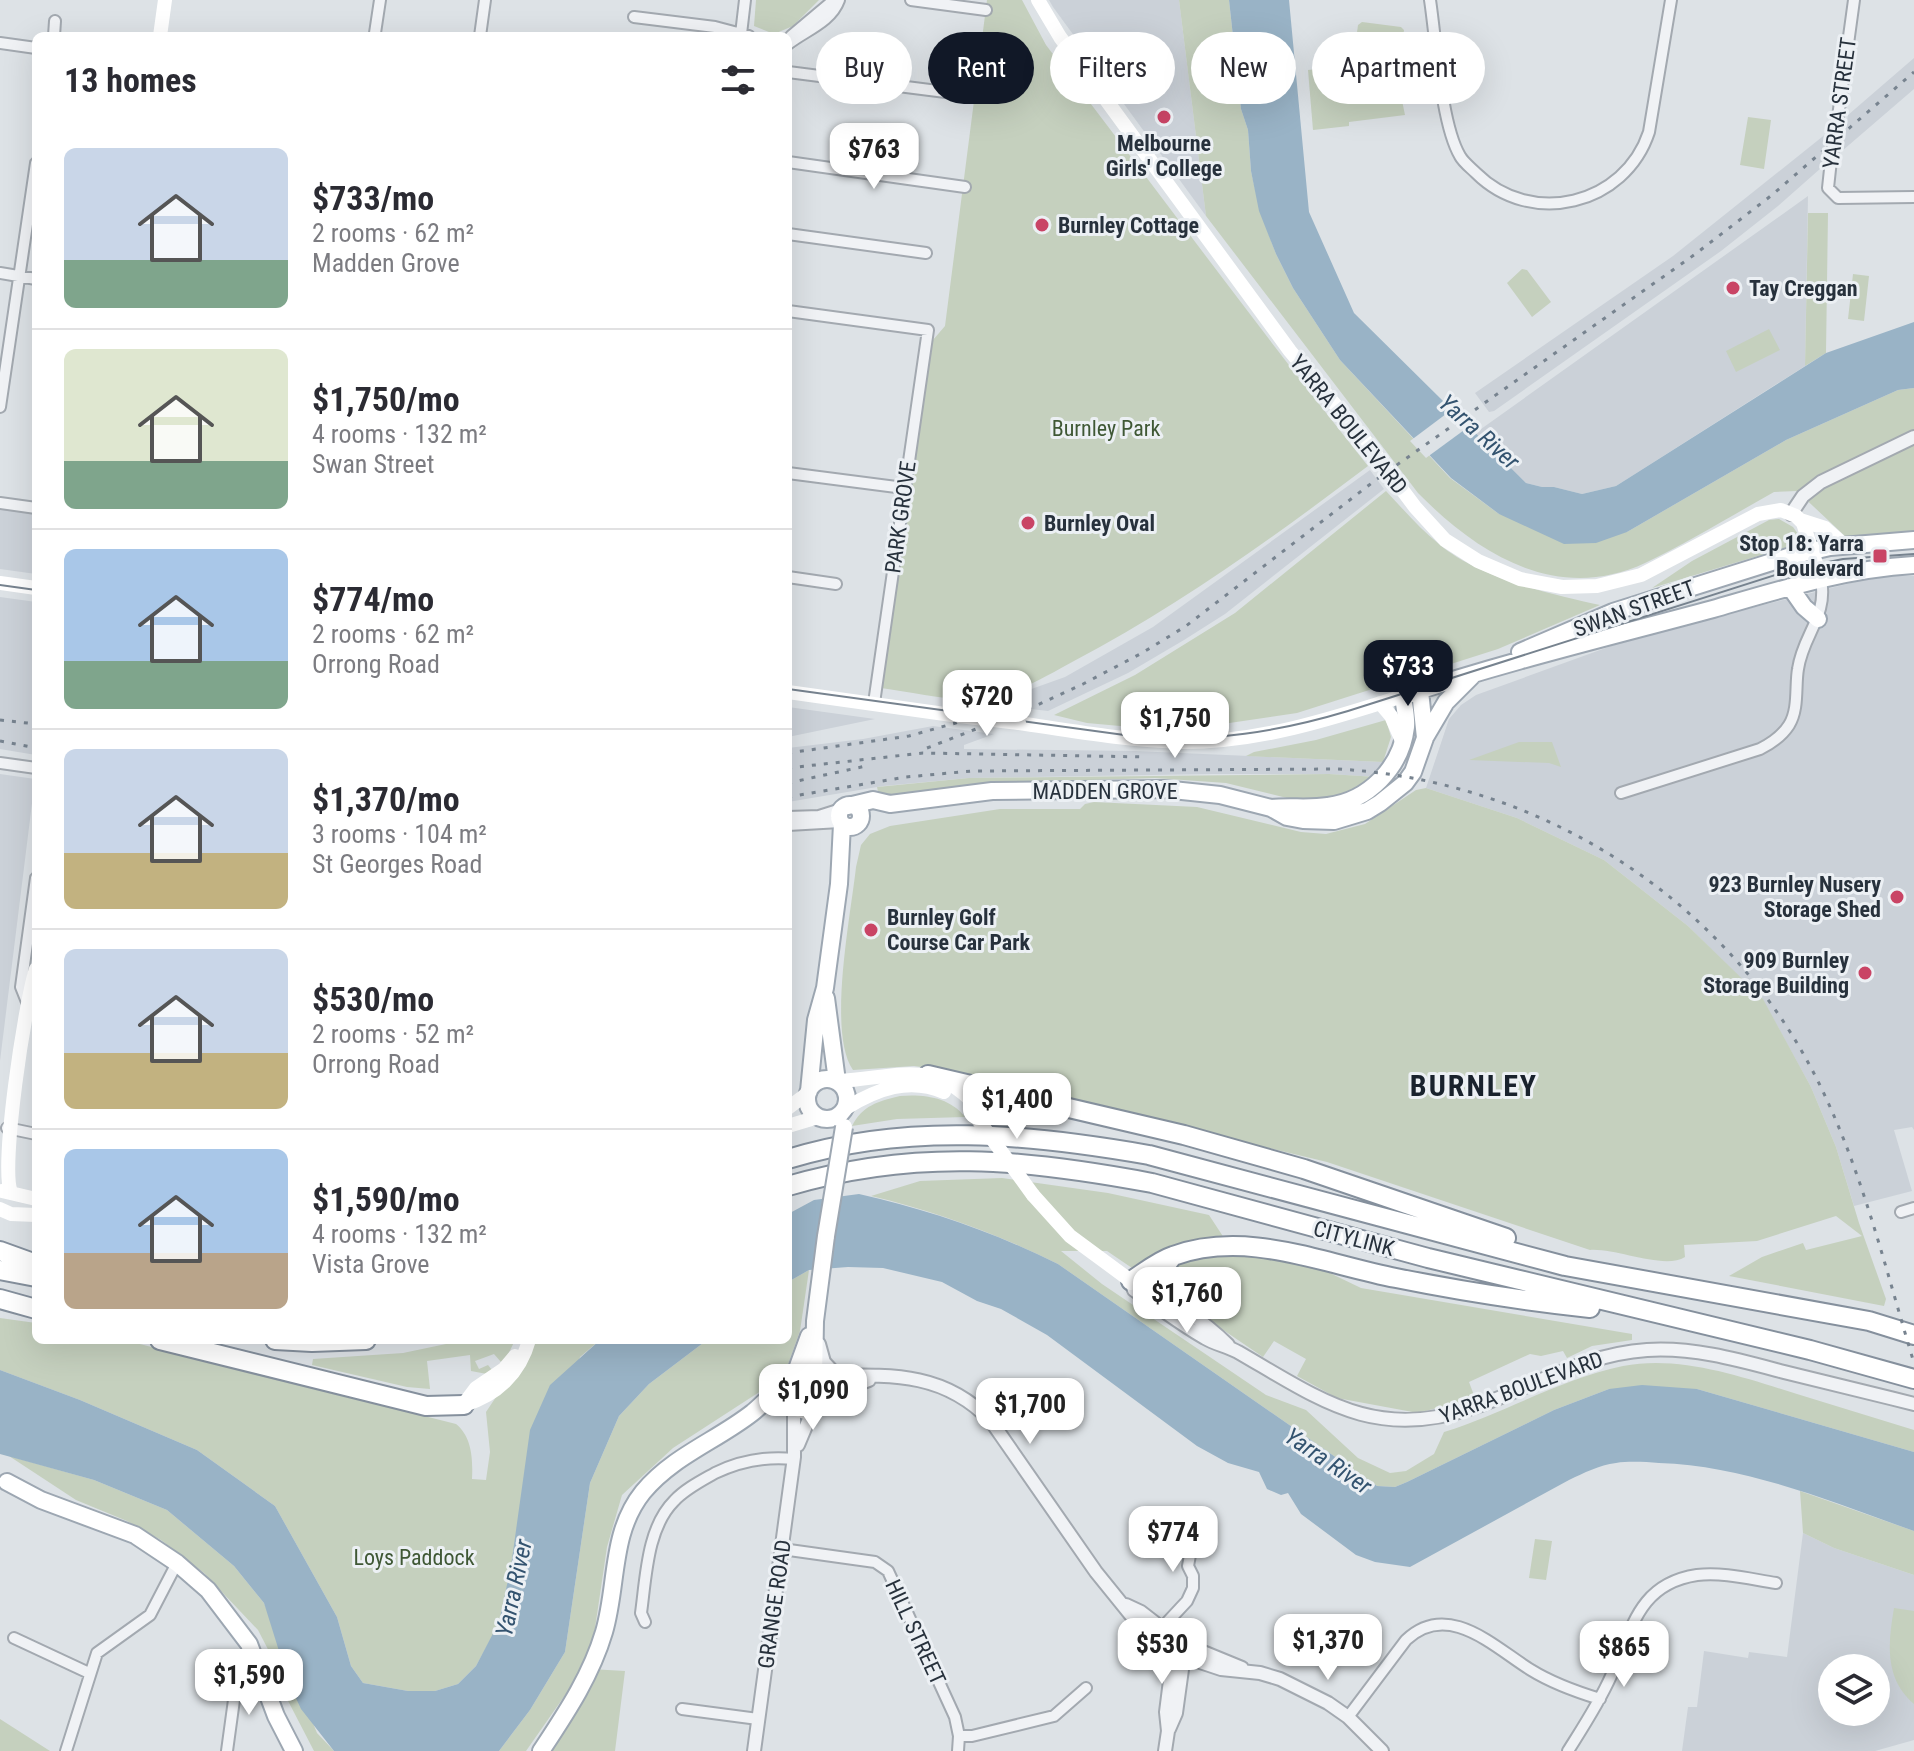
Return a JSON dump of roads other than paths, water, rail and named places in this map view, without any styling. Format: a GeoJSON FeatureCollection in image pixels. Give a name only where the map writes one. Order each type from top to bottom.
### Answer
{"type":"FeatureCollection","features":[{"type":"Feature","properties":{"kind":"highway"},"geometry":{"type":"LineString","coordinates":[[928,1075],[1184,1135],[1328,1176],[1493,1234],[1760,1302]]}},
{"type":"Feature","properties":{"kind":"highway","name":"CITYLINK"},"geometry":{"type":"LineString","coordinates":[[792,1158],[882,1137],[981,1134],[1086,1144],[1149,1155],[1565,1266],[1869,1321],[1914,1335]]}},
{"type":"Feature","properties":{"kind":"highway","name":"CITYLINK"},"geometry":{"type":"LineString","coordinates":[[792,1185],[862,1168],[929,1161],[995,1160],[1062,1167],[1152,1183],[1428,1258],[1810,1350],[1914,1379]]}},
{"type":"Feature","properties":{"kind":"highway"},"geometry":{"type":"LineString","coordinates":[[1131,1281],[1174,1255],[1225,1247],[1276,1249],[1440,1287],[1552,1304],[1672,1317]]}},
{"type":"Feature","properties":{"kind":"highway"},"geometry":{"type":"LineString","coordinates":[[0,1251],[32,1263]]}},
{"type":"Feature","properties":{"kind":"highway"},"geometry":{"type":"LineString","coordinates":[[1161,1296],[1160,1273],[1174,1255]]}},
{"type":"Feature","properties":{"kind":"highway"},"geometry":{"type":"LineString","coordinates":[[0,1270],[32,1276]]}},
{"type":"Feature","properties":{"kind":"highway"},"geometry":{"type":"LineString","coordinates":[[0,1291],[32,1297]]}},
{"type":"Feature","properties":{"kind":"highway"},"geometry":{"type":"LineString","coordinates":[[0,1299],[32,1308]]}},
{"type":"Feature","properties":{"kind":"highway"},"geometry":{"type":"LineString","coordinates":[[176,1344],[426,1406],[464,1405]]}},
{"type":"Feature","properties":{"kind":"main road"},"geometry":{"type":"LineString","coordinates":[[161,32],[165,0]]}},
{"type":"Feature","properties":{"kind":"main road","name":"YARRA BOULEVARD"},"geometry":{"type":"LineString","coordinates":[[1038,0],[1060,37],[1290,351],[1445,540],[1478,561],[1520,579],[1562,587],[1597,586],[1641,575],[1766,511],[1781,510],[1795,517]]}},
{"type":"Feature","properties":{"kind":"main road"},"geometry":{"type":"LineString","coordinates":[[1795,517],[1825,528],[1844,545]]}},
{"type":"Feature","properties":{"kind":"main road"},"geometry":{"type":"LineString","coordinates":[[1795,517],[1808,532],[1821,579]]}},
{"type":"Feature","properties":{"kind":"main road","name":"SWAN STREET"},"geometry":{"type":"LineString","coordinates":[[1466,676],[1613,612],[1813,551],[1844,545],[1914,540]]}},
{"type":"Feature","properties":{"kind":"main road","name":"SWAN STREET"},"geometry":{"type":"LineString","coordinates":[[792,693],[1126,738],[1205,741],[1254,737],[1302,727],[1466,676],[1790,587],[1869,569],[1914,565]]}},
{"type":"Feature","properties":{"kind":"main road"},"geometry":{"type":"LineString","coordinates":[[0,583],[32,587]]}},
{"type":"Feature","properties":{"kind":"main road"},"geometry":{"type":"LineString","coordinates":[[1790,587],[1804,607],[1818,619]]}},
{"type":"Feature","properties":{"kind":"main road"},"geometry":{"type":"LineString","coordinates":[[1425,738],[1466,676]]}},
{"type":"Feature","properties":{"kind":"main road","name":"MADDEN GROVE"},"geometry":{"type":"LineString","coordinates":[[1271,808],[1287,817],[1334,821],[1367,811],[1393,795],[1419,761],[1425,738],[1412,693]]}},
{"type":"Feature","properties":{"kind":"main road","name":"MADDEN GROVE"},"geometry":{"type":"LineString","coordinates":[[848,818],[873,800],[890,804],[992,791],[1137,789],[1202,792],[1271,808],[1326,807],[1354,799],[1374,787],[1387,773],[1406,730],[1412,693]]}},
{"type":"Feature","properties":{"kind":"main road"},"geometry":{"type":"LineString","coordinates":[[1380,703],[1391,716],[1402,741]]}},
{"type":"Feature","properties":{"kind":"main road"},"geometry":{"type":"LineString","coordinates":[[834,1118],[809,1107],[808,1092],[816,1020],[825,988],[848,818]]}},
{"type":"Feature","properties":{"kind":"main road"},"geometry":{"type":"LineString","coordinates":[[754,1412],[793,1407],[805,1411],[815,1406],[821,1393],[814,1380],[816,1311],[837,1157],[834,1118],[848,1096],[838,1081],[825,988]]}},
{"type":"Feature","properties":{"kind":"main road"},"geometry":{"type":"LineString","coordinates":[[29,1007],[3,1131],[4,1194],[32,1198]]}},
{"type":"Feature","properties":{"kind":"main road","name":"YARRA BOULEVARD"},"geometry":{"type":"LineString","coordinates":[[838,1081],[903,1073],[928,1075],[958,1090],[1077,1243],[1131,1281]]}},
{"type":"Feature","properties":{"kind":"main road"},"geometry":{"type":"LineString","coordinates":[[792,1105],[822,1079],[838,1081]]}},
{"type":"Feature","properties":{"kind":"main road","name":"YARRA BOULEVARD"},"geometry":{"type":"LineString","coordinates":[[792,1125],[834,1118],[882,1090],[910,1084],[940,1090],[976,1111]]}},
{"type":"Feature","properties":{"kind":"main road"},"geometry":{"type":"LineString","coordinates":[[0,1209],[11,1214],[32,1215]]}},
{"type":"Feature","properties":{"kind":"main road"},"geometry":{"type":"LineString","coordinates":[[793,1407],[787,1394],[802,1360],[816,1311]]}},
{"type":"Feature","properties":{"kind":"main road"},"geometry":{"type":"LineString","coordinates":[[464,1405],[487,1396],[518,1344]]}},
{"type":"Feature","properties":{"kind":"main road"},"geometry":{"type":"LineString","coordinates":[[498,1380],[520,1364],[528,1344]]}},
{"type":"Feature","properties":{"kind":"main road"},"geometry":{"type":"LineString","coordinates":[[541,1751],[576,1699],[605,1631],[623,1529],[641,1495],[658,1475],[683,1456],[754,1412],[764,1400],[792,1381],[801,1377],[814,1380]]}},
{"type":"Feature","properties":{"kind":"main road"},"geometry":{"type":"LineString","coordinates":[[3,1487],[113,1525],[153,1546],[208,1590],[249,1644],[276,1716],[294,1751]]}},
{"type":"Feature","properties":{"kind":"street"},"geometry":{"type":"LineString","coordinates":[[375,32],[380,0]]}},
{"type":"Feature","properties":{"kind":"street"},"geometry":{"type":"LineString","coordinates":[[481,32],[485,0]]}},
{"type":"Feature","properties":{"kind":"street"},"geometry":{"type":"LineString","coordinates":[[745,0],[745,32]]}},
{"type":"Feature","properties":{"kind":"street"},"geometry":{"type":"LineString","coordinates":[[792,39],[837,0]]}},
{"type":"Feature","properties":{"kind":"street"},"geometry":{"type":"LineString","coordinates":[[911,0],[986,10]]}},
{"type":"Feature","properties":{"kind":"street"},"geometry":{"type":"LineString","coordinates":[[1430,0],[1446,111],[1460,156],[1490,185],[1517,199],[1536,203],[1568,203],[1598,194],[1622,176],[1643,149],[1649,132],[1671,0]]}},
{"type":"Feature","properties":{"kind":"street","name":"YARRA STREET"},"geometry":{"type":"LineString","coordinates":[[1854,0],[1828,188],[1832,195],[1842,198],[1914,197]]}},
{"type":"Feature","properties":{"kind":"street"},"geometry":{"type":"LineString","coordinates":[[634,17],[734,32]]}},
{"type":"Feature","properties":{"kind":"street"},"geometry":{"type":"LineString","coordinates":[[54,32],[55,21]]}},
{"type":"Feature","properties":{"kind":"street"},"geometry":{"type":"LineString","coordinates":[[0,43],[32,47]]}},
{"type":"Feature","properties":{"kind":"street"},"geometry":{"type":"LineString","coordinates":[[792,73],[928,90]]}},
{"type":"Feature","properties":{"kind":"street"},"geometry":{"type":"LineString","coordinates":[[792,163],[965,187]]}},
{"type":"Feature","properties":{"kind":"street"},"geometry":{"type":"LineString","coordinates":[[0,407],[32,188]]}},
{"type":"Feature","properties":{"kind":"street"},"geometry":{"type":"LineString","coordinates":[[792,235],[926,253]]}},
{"type":"Feature","properties":{"kind":"street"},"geometry":{"type":"LineString","coordinates":[[0,273],[32,278]]}},
{"type":"Feature","properties":{"kind":"street","name":"PARK GROVE"},"geometry":{"type":"LineString","coordinates":[[792,312],[928,330],[874,703]]}},
{"type":"Feature","properties":{"kind":"street"},"geometry":{"type":"LineString","coordinates":[[1795,517],[1803,496],[1821,482],[1914,437]]}},
{"type":"Feature","properties":{"kind":"street"},"geometry":{"type":"LineString","coordinates":[[792,474],[904,488]]}},
{"type":"Feature","properties":{"kind":"street"},"geometry":{"type":"LineString","coordinates":[[0,503],[32,507]]}},
{"type":"Feature","properties":{"kind":"street"},"geometry":{"type":"LineString","coordinates":[[792,578],[836,584]]}},
{"type":"Feature","properties":{"kind":"street"},"geometry":{"type":"LineString","coordinates":[[1621,793],[1760,749],[1779,737],[1792,719],[1800,657],[1818,619],[1824,594],[1821,579]]}},
{"type":"Feature","properties":{"kind":"street"},"geometry":{"type":"LineString","coordinates":[[0,763],[32,767]]}},
{"type":"Feature","properties":{"kind":"street","name":"MADDEN GROVE"},"geometry":{"type":"LineString","coordinates":[[792,817],[848,818]]}},
{"type":"Feature","properties":{"kind":"street","name":"MADDEN GROVE"},"geometry":{"type":"LineString","coordinates":[[792,825],[848,818]]}},
{"type":"Feature","properties":{"kind":"street"},"geometry":{"type":"LineString","coordinates":[[29,1007],[21,987],[32,907]]}},
{"type":"Feature","properties":{"kind":"street"},"geometry":{"type":"LineString","coordinates":[[3,1131],[32,1134]]}},
{"type":"Feature","properties":{"kind":"street"},"geometry":{"type":"LineString","coordinates":[[1901,1212],[1914,1208]]}},
{"type":"Feature","properties":{"kind":"street","name":"YARRA BOULEVARD"},"geometry":{"type":"LineString","coordinates":[[1234,1350],[1214,1331],[1142,1283],[1131,1281],[1134,1290],[1194,1332],[1234,1350],[1331,1404],[1362,1416],[1393,1421],[1447,1416],[1479,1406],[1591,1359],[1660,1349],[1725,1357],[1914,1404]]}},
{"type":"Feature","properties":{"kind":"street"},"geometry":{"type":"LineString","coordinates":[[816,1311],[822,1357],[837,1376]]}},
{"type":"Feature","properties":{"kind":"street"},"geometry":{"type":"LineString","coordinates":[[814,1380],[825,1376],[908,1377],[957,1393],[981,1411],[1001,1435],[1096,1572],[1123,1604],[1141,1612],[1180,1649],[1234,1662],[1244,1669],[1290,1683],[1328,1703],[1348,1717],[1382,1751]]}},
{"type":"Feature","properties":{"kind":"street"},"geometry":{"type":"LineString","coordinates":[[815,1406],[854,1385],[884,1376]]}},
{"type":"Feature","properties":{"kind":"street","name":"GRANGE ROAD"},"geometry":{"type":"LineString","coordinates":[[794,1458],[815,1406]]}},
{"type":"Feature","properties":{"kind":"street","name":"GRANGE ROAD"},"geometry":{"type":"LineString","coordinates":[[754,1751],[794,1458],[793,1407]]}},
{"type":"Feature","properties":{"kind":"street"},"geometry":{"type":"LineString","coordinates":[[645,1622],[641,1613],[650,1550],[672,1502],[689,1488],[723,1469],[763,1458],[794,1458]]}},
{"type":"Feature","properties":{"kind":"street"},"geometry":{"type":"LineString","coordinates":[[1159,1631],[1187,1601],[1193,1588],[1193,1576],[1188,1566],[1197,1517]]}},
{"type":"Feature","properties":{"kind":"street","name":"HILL STREET"},"geometry":{"type":"LineString","coordinates":[[782,1549],[875,1562],[888,1571],[955,1717],[958,1751]]}},
{"type":"Feature","properties":{"kind":"street"},"geometry":{"type":"LineString","coordinates":[[66,1751],[97,1653],[150,1615],[177,1563]]}},
{"type":"Feature","properties":{"kind":"street"},"geometry":{"type":"LineString","coordinates":[[1568,1751],[1600,1699],[1640,1608],[1655,1592],[1683,1578],[1707,1575],[1776,1583]]}},
{"type":"Feature","properties":{"kind":"street"},"geometry":{"type":"LineString","coordinates":[[1348,1717],[1406,1640],[1416,1630],[1429,1625],[1468,1631],[1539,1675],[1600,1699]]}},
{"type":"Feature","properties":{"kind":"street"},"geometry":{"type":"LineString","coordinates":[[14,1638],[89,1673]]}},
{"type":"Feature","properties":{"kind":"street"},"geometry":{"type":"LineString","coordinates":[[1165,1751],[1168,1731],[1176,1713],[1180,1649]]}},
{"type":"Feature","properties":{"kind":"street"},"geometry":{"type":"LineString","coordinates":[[227,1751],[237,1678]]}},
{"type":"Feature","properties":{"kind":"street"},"geometry":{"type":"LineString","coordinates":[[959,1736],[972,1736],[1054,1716],[1086,1688]]}},
{"type":"Feature","properties":{"kind":"street"},"geometry":{"type":"LineString","coordinates":[[682,1709],[758,1719]]}},
{"type":"Feature","properties":{"kind":"water"},"geometry":{"type":"Polygon","coordinates":[[[1229,0],[1289,0],[1292,32],[1233,32],[1229,0]]]}},
{"type":"Feature","properties":{"kind":"water"},"geometry":{"type":"Polygon","coordinates":[[[1296,74],[1309,212],[1354,313],[1526,483],[1582,494],[1616,486],[1826,353],[1914,322],[1914,388],[1898,390],[1786,440],[1627,532],[1596,543],[1564,544],[1499,514],[1451,478],[1340,360],[1293,288],[1259,211],[1251,171],[1248,130],[1240,104],[1296,104],[1296,74]]]}},
{"type":"Feature","properties":{"kind":"water","name":"Yarra River"},"geometry":{"type":"Polygon","coordinates":[[[859,1194],[910,1207],[961,1223],[1058,1264],[1377,1486],[1395,1487],[1407,1482],[1554,1410],[1609,1389],[1642,1385],[1697,1389],[1914,1452],[1914,1531],[1757,1478],[1692,1466],[1626,1462],[1604,1466],[1569,1480],[1410,1567],[1375,1562],[1356,1555],[1301,1514],[1288,1493],[1281,1495],[1267,1489],[1259,1472],[1228,1463],[1197,1446],[1047,1335],[1001,1309],[977,1301],[942,1282],[883,1268],[809,1270],[792,1280],[792,1212],[814,1200],[859,1194]]]}},
{"type":"Feature","properties":{"kind":"water","name":"Yarra River"},"geometry":{"type":"Polygon","coordinates":[[[596,1344],[702,1344],[649,1384],[619,1416],[590,1483],[565,1652],[530,1710],[499,1751],[334,1751],[301,1709],[289,1683],[264,1603],[234,1566],[167,1510],[94,1480],[0,1454],[0,1370],[197,1450],[275,1506],[337,1617],[351,1666],[363,1683],[408,1691],[435,1691],[458,1684],[476,1666],[499,1622],[511,1566],[530,1430],[550,1385],[596,1344]]]}},
{"type":"Feature","properties":{"kind":"tram line"},"geometry":{"type":"LineString","coordinates":[[792,690],[1139,737],[1193,738],[1245,734],[1348,711],[1794,569],[1843,559],[1914,554]]}},
{"type":"Feature","properties":{"kind":"tram line"},"geometry":{"type":"LineString","coordinates":[[0,585],[32,589]]}},
{"type":"Feature","properties":{"kind":"railway"},"geometry":{"type":"LineString","coordinates":[[927,748],[1083,684],[1186,626],[1377,479],[1694,255],[1772,195],[1914,72]]}},
{"type":"Feature","properties":{"kind":"railway"},"geometry":{"type":"LineString","coordinates":[[792,752],[909,736],[988,714]]}},
{"type":"Feature","properties":{"kind":"railway"},"geometry":{"type":"LineString","coordinates":[[0,720],[32,724]]}},
{"type":"Feature","properties":{"kind":"railway"},"geometry":{"type":"LineString","coordinates":[[0,741],[32,747]]}},
{"type":"Feature","properties":{"kind":"railway"},"geometry":{"type":"LineString","coordinates":[[792,768],[923,753],[1147,757]]}},
{"type":"Feature","properties":{"kind":"railway"},"geometry":{"type":"LineString","coordinates":[[792,782],[866,766]]}},
{"type":"Feature","properties":{"kind":"railway"},"geometry":{"type":"LineString","coordinates":[[792,796],[906,777],[972,771],[1338,769],[1416,779],[1490,798],[1561,828],[1628,866],[1688,913],[1742,967],[1788,1029],[1840,1130],[1874,1229],[1914,1363]]}},
{"type":"Feature","properties":{"kind":"place","name":"Melbourne Girls' College"},"geometry":{"type":"Point","coordinates":[1164,117]}},
{"type":"Feature","properties":{"kind":"place","name":"Burnley Cottage"},"geometry":{"type":"Point","coordinates":[1042,225]}},
{"type":"Feature","properties":{"kind":"place","name":"Tay Creggan"},"geometry":{"type":"Point","coordinates":[1733,288]}},
{"type":"Feature","properties":{"kind":"place","name":"Burnley Oval"},"geometry":{"type":"Point","coordinates":[1028,523]}},
{"type":"Feature","properties":{"kind":"place","name":"Stop 18: Yarra Boulevard"},"geometry":{"type":"Point","coordinates":[1880,556]}},
{"type":"Feature","properties":{"kind":"place","name":"923 Burnley Nusery Storage Shed"},"geometry":{"type":"Point","coordinates":[1897,897]}},
{"type":"Feature","properties":{"kind":"place","name":"Burnley Golf Course Car Park"},"geometry":{"type":"Point","coordinates":[871,930]}},
{"type":"Feature","properties":{"kind":"place","name":"909 Burnley Storage Building"},"geometry":{"type":"Point","coordinates":[1865,973]}},
{"type":"Feature","properties":{"kind":"district","name":"BURNLEY"},"geometry":{"type":"Point","coordinates":[1474,1086]}},
{"type":"Feature","properties":{"kind":"park label","name":"Burnley Park"},"geometry":{"type":"Point","coordinates":[1106,428]}},
{"type":"Feature","properties":{"kind":"park label","name":"Loys Paddock"},"geometry":{"type":"Point","coordinates":[414,1557]}}]}
